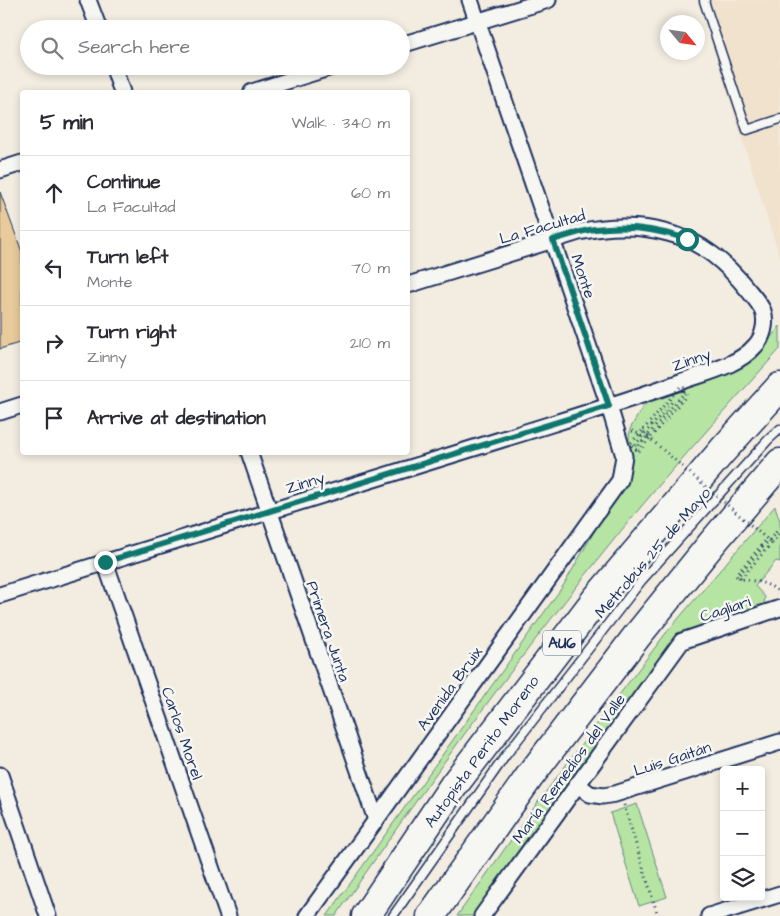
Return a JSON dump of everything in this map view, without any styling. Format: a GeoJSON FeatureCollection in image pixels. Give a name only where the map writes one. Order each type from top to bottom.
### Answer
{"type":"FeatureCollection","features":[{"type":"Feature","properties":{"kind":"highway","name":"Autopista Perito Moreno"},"geometry":{"type":"LineString","coordinates":[[366,916],[454,785],[596,598],[723,450],[780,387]]}},
{"type":"Feature","properties":{"kind":"highway"},"geometry":{"type":"LineString","coordinates":[[430,916],[530,776],[637,636],[780,463]]}},
{"type":"Feature","properties":{"kind":"street"},"geometry":{"type":"LineString","coordinates":[[88,0],[96,20]]}},
{"type":"Feature","properties":{"kind":"street","name":"Monte"},"geometry":{"type":"LineString","coordinates":[[470,0],[609,406],[624,456],[620,480]]}},
{"type":"Feature","properties":{"kind":"street"},"geometry":{"type":"LineString","coordinates":[[410,42],[548,0]]}},
{"type":"Feature","properties":{"kind":"street"},"geometry":{"type":"LineString","coordinates":[[116,75],[121,90]]}},
{"type":"Feature","properties":{"kind":"street"},"geometry":{"type":"LineString","coordinates":[[258,90],[306,75]]}},
{"type":"Feature","properties":{"kind":"street"},"geometry":{"type":"LineString","coordinates":[[0,170],[20,164]]}},
{"type":"Feature","properties":{"kind":"street","name":"La Facultad"},"geometry":{"type":"LineString","coordinates":[[410,284],[579,232],[616,228],[667,232],[687,239],[720,260],[734,272],[763,310],[764,326],[762,336],[747,355],[734,362]]}},
{"type":"Feature","properties":{"kind":"street","name":"Zinny"},"geometry":{"type":"LineString","coordinates":[[0,595],[609,406],[734,362]]}},
{"type":"Feature","properties":{"kind":"street"},"geometry":{"type":"LineString","coordinates":[[0,412],[20,406]]}},
{"type":"Feature","properties":{"kind":"street","name":"Primera Junta"},"geometry":{"type":"LineString","coordinates":[[250,455],[376,820]]}},
{"type":"Feature","properties":{"kind":"street","name":"Avenida Bruix"},"geometry":{"type":"LineString","coordinates":[[307,916],[620,480]]}},
{"type":"Feature","properties":{"kind":"street","name":"Carlos Morel"},"geometry":{"type":"LineString","coordinates":[[105,562],[228,916]]}},
{"type":"Feature","properties":{"kind":"street","name":"Cagliari"},"geometry":{"type":"LineString","coordinates":[[682,641],[780,608]]}},
{"type":"Feature","properties":{"kind":"street","name":"María Remedios del Valle"},"geometry":{"type":"LineString","coordinates":[[482,916],[682,641]]}},
{"type":"Feature","properties":{"kind":"street","name":"Luis Gaitán"},"geometry":{"type":"LineString","coordinates":[[577,784],[590,794],[603,796],[620,793],[780,742]]}},
{"type":"Feature","properties":{"kind":"street"},"geometry":{"type":"LineString","coordinates":[[0,776],[48,916]]}},
{"type":"Feature","properties":{"kind":"street"},"geometry":{"type":"LineString","coordinates":[[710,916],[780,894]]}},
{"type":"Feature","properties":{"kind":"lane"},"geometry":{"type":"LineString","coordinates":[[705,0],[747,130],[780,119]]}},
{"type":"Feature","properties":{"kind":"lane","name":"Metrobús 25 de Mayo"},"geometry":{"type":"LineString","coordinates":[[393,916],[506,755],[642,580],[780,429]]}},
{"type":"Feature","properties":{"kind":"path"},"geometry":{"type":"LineString","coordinates":[[633,447],[638,452],[649,437],[684,393],[685,389],[684,387],[679,388],[630,444],[636,449],[649,437],[685,397],[687,392],[684,389],[642,437]]}},
{"type":"Feature","properties":{"kind":"path"},"geometry":{"type":"LineString","coordinates":[[642,430],[769,540]]}},
{"type":"Feature","properties":{"kind":"path"},"geometry":{"type":"LineString","coordinates":[[780,531],[769,540],[736,575],[737,577],[741,578],[769,540],[776,529],[780,531]]}},
{"type":"Feature","properties":{"kind":"path"},"geometry":{"type":"LineString","coordinates":[[769,540],[738,577],[766,584],[780,594]]}},
{"type":"Feature","properties":{"kind":"path"},"geometry":{"type":"LineString","coordinates":[[620,793],[658,916]]}},
{"type":"Feature","properties":{"kind":"shaded area"},"geometry":{"type":"Polygon","coordinates":[[[698,0],[780,0],[780,258],[705,22],[705,15],[703,15],[698,0]]]}},
{"type":"Feature","properties":{"kind":"green space"},"geometry":{"type":"Polygon","coordinates":[[[780,326],[780,349],[666,477],[600,557],[465,734],[336,916],[327,916],[563,586],[614,497],[627,457],[630,429],[642,408],[657,392],[756,355],[780,326]]]}},
{"type":"Feature","properties":{"kind":"green space"},"geometry":{"type":"Polygon","coordinates":[[[775,506],[780,521],[780,562],[776,561],[755,586],[765,597],[764,604],[678,633],[474,916],[457,916],[538,802],[666,633],[775,506]]]}},
{"type":"Feature","properties":{"kind":"green space"},"geometry":{"type":"Polygon","coordinates":[[[637,804],[667,897],[639,906],[610,813],[637,804]]]}},
{"type":"Feature","properties":{"kind":"building"},"geometry":{"type":"Polygon","coordinates":[[[0,192],[20,247],[20,343],[0,349],[0,192]]]}},
{"type":"Feature","properties":{"kind":"route"},"geometry":{"type":"LineString","coordinates":[[105,562],[609,406],[553,240],[579,232],[616,228],[667,232],[687,239]]}}]}
